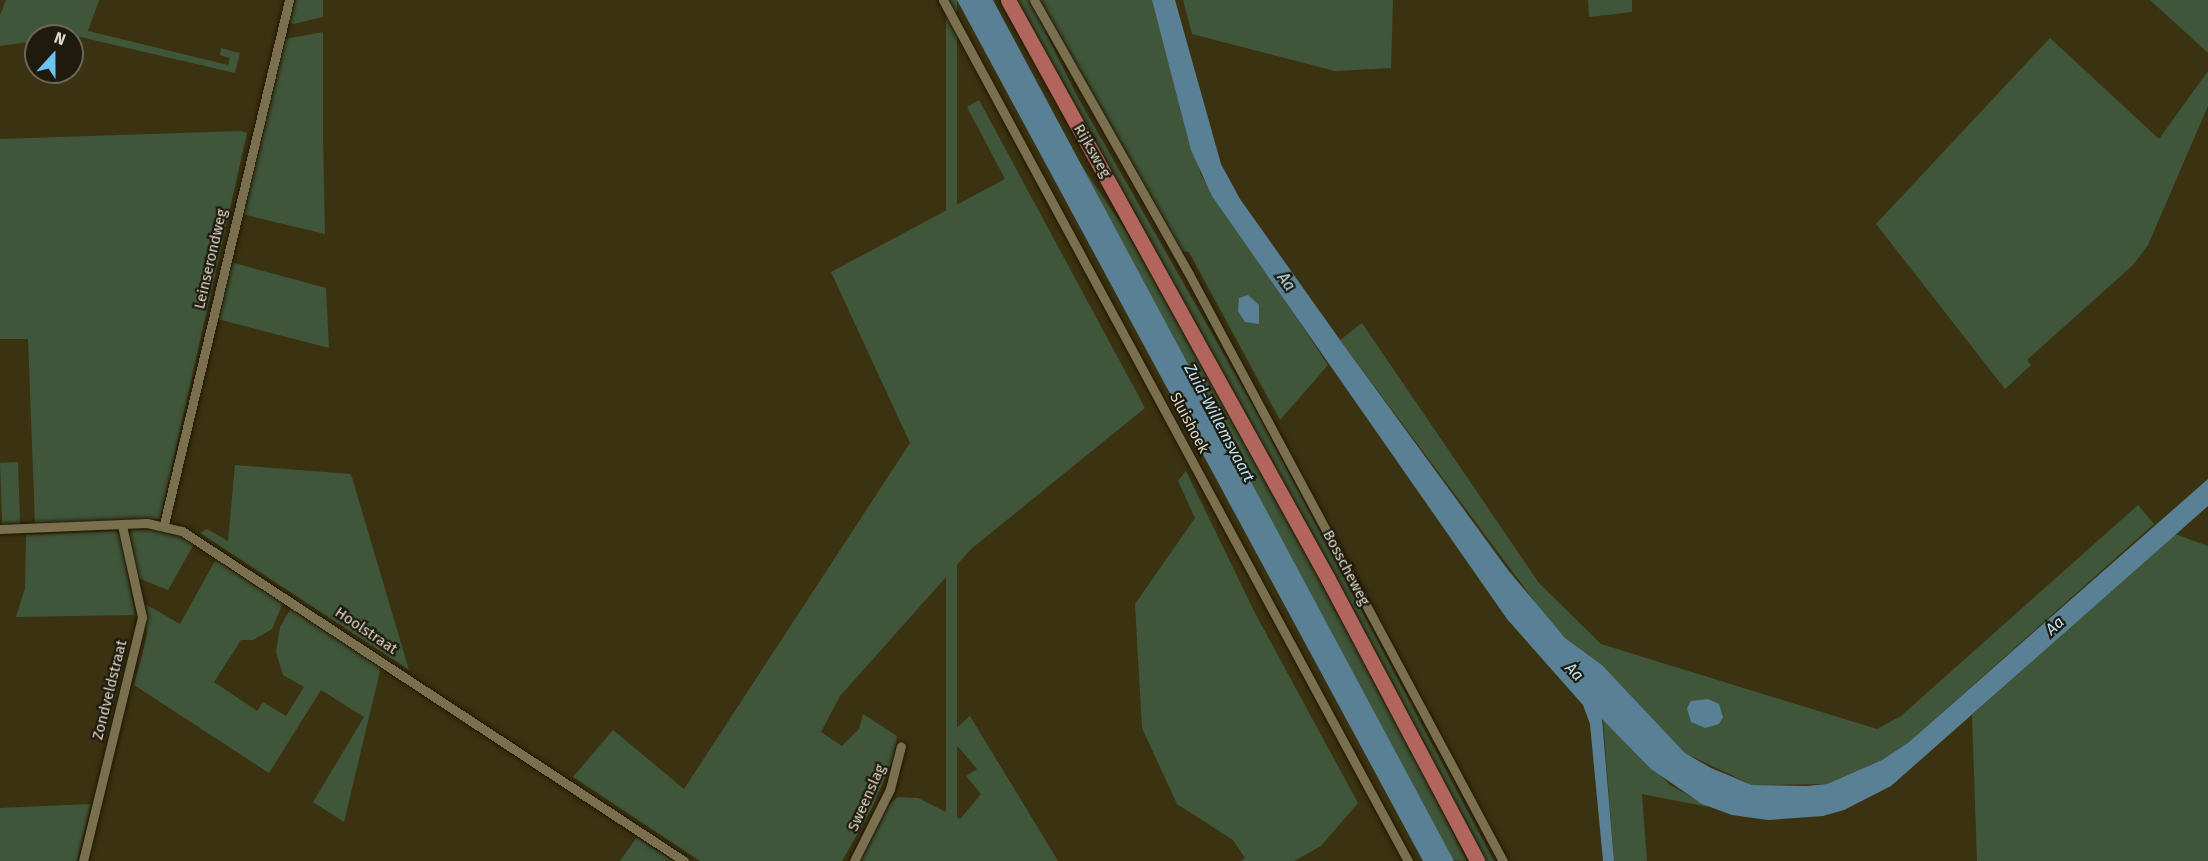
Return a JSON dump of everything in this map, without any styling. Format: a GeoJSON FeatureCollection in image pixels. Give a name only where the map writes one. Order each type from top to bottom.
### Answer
{"type":"FeatureCollection","features":[{"type":"Feature","properties":{"kind":"main road","name":"Rijksweg"},"geometry":{"type":"LineString","coordinates":[[1008,0],[1177,302]]}},
{"type":"Feature","properties":{"kind":"main road","name":"Bosscheweg"},"geometry":{"type":"LineString","coordinates":[[1177,302],[1414,737],[1477,861]]}},
{"type":"Feature","properties":{"kind":"street","name":"Leinserondweg"},"geometry":{"type":"LineString","coordinates":[[164,524],[289,0]]}},
{"type":"Feature","properties":{"kind":"street","name":"Sluishoek"},"geometry":{"type":"LineString","coordinates":[[943,0],[1408,861]]}},
{"type":"Feature","properties":{"kind":"street","name":"Rijksweg"},"geometry":{"type":"LineString","coordinates":[[1034,0],[1190,274]]}},
{"type":"Feature","properties":{"kind":"street","name":"Bosscheweg"},"geometry":{"type":"LineString","coordinates":[[1190,274],[1503,861]]}},
{"type":"Feature","properties":{"kind":"street","name":"Hoolstraat"},"geometry":{"type":"LineString","coordinates":[[0,530],[164,524],[202,541],[684,861]]}},
{"type":"Feature","properties":{"kind":"street","name":"Zondveldstraat"},"geometry":{"type":"LineString","coordinates":[[83,861],[142,617],[123,525]]}},
{"type":"Feature","properties":{"kind":"street","name":"Sweenslag"},"geometry":{"type":"LineString","coordinates":[[854,861],[890,789],[901,746]]}},
{"type":"Feature","properties":{"kind":"green space"},"geometry":{"type":"Polygon","coordinates":[[[6,0],[99,0],[88,31],[228,65],[230,58],[220,55],[221,48],[240,53],[235,73],[84,38],[84,24],[24,24],[24,43],[0,46],[0,15],[6,0]]]}},
{"type":"Feature","properties":{"kind":"green space"},"geometry":{"type":"Polygon","coordinates":[[[296,0],[323,0],[323,17],[293,24],[288,21],[296,0]]]}},
{"type":"Feature","properties":{"kind":"green space"},"geometry":{"type":"Polygon","coordinates":[[[946,0],[957,0],[957,861],[946,861],[946,0]]]}},
{"type":"Feature","properties":{"kind":"green space"},"geometry":{"type":"Polygon","coordinates":[[[1015,0],[1030,0],[1077,96],[1254,407],[1494,861],[1481,861],[1015,0]]]}},
{"type":"Feature","properties":{"kind":"green space"},"geometry":{"type":"Polygon","coordinates":[[[1035,0],[1152,0],[1201,175],[1328,365],[1280,420],[1189,252],[1180,251],[1035,0]]]}},
{"type":"Feature","properties":{"kind":"green space"},"geometry":{"type":"Polygon","coordinates":[[[1183,0],[1393,0],[1391,68],[1335,71],[1192,34],[1183,0]]]}},
{"type":"Feature","properties":{"kind":"green space"},"geometry":{"type":"Polygon","coordinates":[[[1588,0],[1632,0],[1632,12],[1589,17],[1588,0]]]}},
{"type":"Feature","properties":{"kind":"green space"},"geometry":{"type":"Polygon","coordinates":[[[2150,0],[2208,0],[2208,53],[2150,0]]]}},
{"type":"Feature","properties":{"kind":"green space"},"geometry":{"type":"Polygon","coordinates":[[[323,32],[325,234],[242,214],[285,39],[323,32]]]}},
{"type":"Feature","properties":{"kind":"green space"},"geometry":{"type":"Polygon","coordinates":[[[2050,38],[2159,139],[2208,71],[2208,106],[2148,245],[2133,265],[2027,360],[2031,365],[2005,389],[1876,224],[2050,38]]]}},
{"type":"Feature","properties":{"kind":"green space"},"geometry":{"type":"Polygon","coordinates":[[[979,100],[1145,408],[971,549],[840,696],[821,732],[842,746],[859,729],[863,714],[897,736],[894,757],[871,810],[842,861],[700,861],[573,777],[613,730],[684,789],[910,443],[831,272],[1005,179],[967,107],[979,100]]]}},
{"type":"Feature","properties":{"kind":"green space"},"geometry":{"type":"Polygon","coordinates":[[[241,131],[247,133],[160,519],[35,524],[28,339],[0,339],[0,139],[241,131]]]}},
{"type":"Feature","properties":{"kind":"green space"},"geometry":{"type":"Polygon","coordinates":[[[1068,146],[1122,225],[1185,332],[1402,732],[1467,861],[1453,860],[1068,146]]]}},
{"type":"Feature","properties":{"kind":"green space"},"geometry":{"type":"Polygon","coordinates":[[[230,262],[326,288],[329,348],[217,319],[230,262]]]}},
{"type":"Feature","properties":{"kind":"green space"},"geometry":{"type":"Polygon","coordinates":[[[1362,323],[1539,583],[1601,644],[1877,729],[1901,716],[2138,505],[2154,524],[1909,742],[1882,760],[1827,784],[1752,785],[1685,753],[1602,665],[1565,638],[1544,614],[1340,340],[1362,323]]]}},
{"type":"Feature","properties":{"kind":"green space"},"geometry":{"type":"Polygon","coordinates":[[[18,462],[20,524],[2,525],[0,463],[18,462]]]}},
{"type":"Feature","properties":{"kind":"green space"},"geometry":{"type":"Polygon","coordinates":[[[235,465],[351,474],[409,670],[200,533],[207,529],[228,541],[235,465]]]}},
{"type":"Feature","properties":{"kind":"green space"},"geometry":{"type":"Polygon","coordinates":[[[1186,471],[1256,615],[1358,803],[1321,846],[1294,861],[1241,861],[1245,858],[1233,840],[1177,804],[1142,728],[1135,604],[1195,518],[1178,481],[1186,471]]]}},
{"type":"Feature","properties":{"kind":"green space"},"geometry":{"type":"Polygon","coordinates":[[[132,530],[169,530],[194,544],[168,590],[135,577],[127,538],[132,530]]]}},
{"type":"Feature","properties":{"kind":"green space"},"geometry":{"type":"Polygon","coordinates":[[[116,531],[121,537],[135,615],[16,617],[25,588],[26,535],[116,531]]]}},
{"type":"Feature","properties":{"kind":"green space"},"geometry":{"type":"Polygon","coordinates":[[[2175,534],[2208,546],[2208,861],[1977,861],[1972,715],[2175,534]]]}},
{"type":"Feature","properties":{"kind":"green space"},"geometry":{"type":"Polygon","coordinates":[[[216,559],[283,603],[272,629],[253,640],[241,640],[214,682],[257,711],[263,702],[286,716],[304,687],[283,675],[276,652],[280,627],[291,608],[381,667],[344,822],[313,802],[364,717],[321,690],[269,773],[134,685],[147,635],[145,604],[180,624],[216,559]]]}},
{"type":"Feature","properties":{"kind":"green space"},"geometry":{"type":"Polygon","coordinates":[[[970,716],[1058,861],[856,861],[887,806],[898,797],[918,798],[960,819],[981,794],[966,776],[977,769],[948,735],[970,716]]]}},
{"type":"Feature","properties":{"kind":"green space"},"geometry":{"type":"Polygon","coordinates":[[[1603,719],[1670,785],[1709,807],[1642,794],[1647,861],[1614,861],[1603,719]]]}},
{"type":"Feature","properties":{"kind":"green space"},"geometry":{"type":"Polygon","coordinates":[[[91,804],[77,861],[0,861],[0,808],[91,804]]]}},
{"type":"Feature","properties":{"kind":"green space"},"geometry":{"type":"Polygon","coordinates":[[[637,837],[664,855],[674,861],[620,861],[637,837]]]}},
{"type":"Feature","properties":{"kind":"water","name":"Zuid-Willemsvaart"},"geometry":{"type":"Polygon","coordinates":[[[957,0],[993,0],[1454,861],[1423,861],[957,0]]]}},
{"type":"Feature","properties":{"kind":"water","name":"Aa"},"geometry":{"type":"Polygon","coordinates":[[[1152,0],[1175,0],[1221,164],[1240,199],[1340,340],[1508,570],[1565,638],[1602,665],[1685,753],[1711,768],[1752,785],[1807,786],[1827,784],[1882,760],[1909,742],[2208,479],[2208,506],[1891,786],[1844,810],[1823,816],[1768,820],[1732,815],[1702,804],[1651,769],[1602,719],[1614,861],[1603,861],[1590,724],[1583,705],[1507,619],[1212,196],[1191,150],[1152,0]]]}},
{"type":"Feature","properties":{"kind":"water"},"geometry":{"type":"Polygon","coordinates":[[[1248,295],[1259,305],[1259,324],[1245,322],[1238,311],[1239,298],[1248,295]]]}},
{"type":"Feature","properties":{"kind":"water"},"geometry":{"type":"Polygon","coordinates":[[[1708,699],[1719,704],[1723,717],[1719,724],[1705,728],[1691,722],[1687,708],[1691,701],[1708,699]]]}}]}
